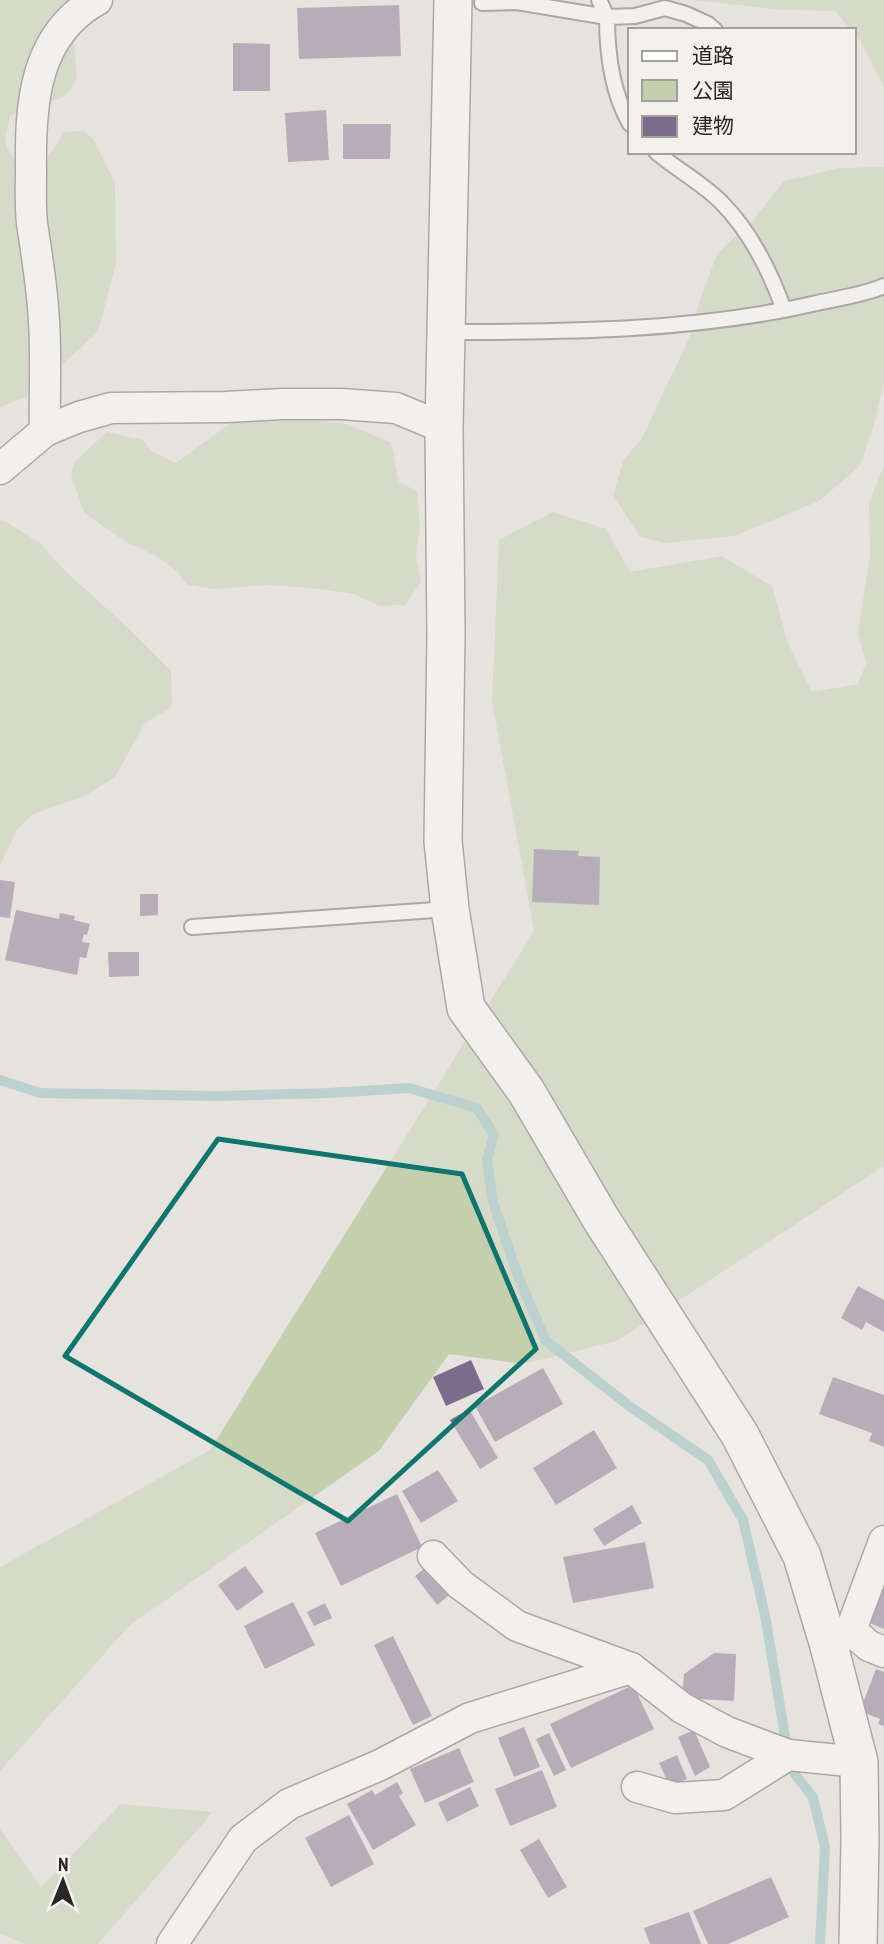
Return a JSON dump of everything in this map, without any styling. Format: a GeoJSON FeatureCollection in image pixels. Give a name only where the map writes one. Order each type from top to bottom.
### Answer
{"type":"FeatureCollection","features":[{"type":"Feature","properties":{"kind":"street"},"geometry":{"type":"LineString","coordinates":[[45,431],[46,351],[32,220],[31,115],[37,84],[50,47],[64,25],[82,8],[97,0]]}},
{"type":"Feature","properties":{"kind":"street"},"geometry":{"type":"LineString","coordinates":[[467,1],[446,331],[443,841],[450,909],[466,1008],[526,1091],[601,1219],[740,1435],[802,1556],[840,1638],[859,1762],[858,1944]]}},
{"type":"Feature","properties":{"kind":"street"},"geometry":{"type":"LineString","coordinates":[[0,470],[45,431],[111,408],[341,404],[396,408],[444,428]]}},
{"type":"Feature","properties":{"kind":"street"},"geometry":{"type":"LineString","coordinates":[[840,1638],[882,1552]]}},
{"type":"Feature","properties":{"kind":"street"},"geometry":{"type":"LineString","coordinates":[[433,1556],[461,1585],[517,1626],[631,1668],[682,1708],[727,1732],[788,1755],[859,1762]]}},
{"type":"Feature","properties":{"kind":"street"},"geometry":{"type":"LineString","coordinates":[[840,1638],[884,1652]]}},
{"type":"Feature","properties":{"kind":"street"},"geometry":{"type":"LineString","coordinates":[[172,1944],[243,1839],[289,1804],[380,1765],[470,1718],[631,1668]]}},
{"type":"Feature","properties":{"kind":"street"},"geometry":{"type":"LineString","coordinates":[[637,1787],[675,1798],[724,1795],[788,1755]]}},
{"type":"Feature","properties":{"kind":"lane"},"geometry":{"type":"LineString","coordinates":[[599,0],[607,17],[607,38],[616,91],[628,120]]}},
{"type":"Feature","properties":{"kind":"lane"},"geometry":{"type":"LineString","coordinates":[[467,1],[517,2],[607,17],[635,16],[665,8],[685,14],[713,28]]}},
{"type":"Feature","properties":{"kind":"lane"},"geometry":{"type":"LineString","coordinates":[[659,154],[719,200],[738,220],[775,284],[784,310]]}},
{"type":"Feature","properties":{"kind":"lane"},"geometry":{"type":"LineString","coordinates":[[446,331],[545,332],[685,324],[784,310],[884,286]]}},
{"type":"Feature","properties":{"kind":"lane"},"geometry":{"type":"LineString","coordinates":[[192,927],[450,909]]}},
{"type":"Feature","properties":{"kind":"highlighted area"},"geometry":{"type":"Polygon","coordinates":[[[218,1139],[462,1174],[536,1349],[348,1521],[65,1356],[218,1139]]]}},
{"type":"Feature","properties":{"kind":"green space"},"geometry":{"type":"Polygon","coordinates":[[[0,0],[75,0],[73,30],[77,78],[63,97],[10,116],[6,144],[17,161],[34,165],[46,158],[64,132],[83,131],[93,139],[115,182],[116,263],[98,332],[26,397],[0,407],[0,0]]]}},
{"type":"Feature","properties":{"kind":"green space"},"geometry":{"type":"Polygon","coordinates":[[[693,0],[884,0],[884,88],[856,35],[856,28],[849,28],[835,11],[783,10],[693,0]]]}},
{"type":"Feature","properties":{"kind":"green space"},"geometry":{"type":"Polygon","coordinates":[[[884,167],[884,381],[876,418],[860,466],[819,501],[734,536],[666,543],[640,537],[613,495],[624,459],[641,440],[691,334],[699,302],[717,254],[752,221],[784,181],[840,168],[884,167]]]}},
{"type":"Feature","properties":{"kind":"green space"},"geometry":{"type":"Polygon","coordinates":[[[312,420],[348,424],[391,443],[399,482],[417,491],[420,527],[416,556],[421,582],[405,605],[380,606],[353,594],[321,589],[269,585],[214,589],[188,585],[175,570],[156,556],[126,542],[84,513],[71,475],[74,462],[107,432],[143,440],[153,452],[176,463],[232,422],[312,420]]]}},
{"type":"Feature","properties":{"kind":"green space"},"geometry":{"type":"Polygon","coordinates":[[[884,465],[884,1166],[617,1341],[523,1364],[449,1354],[379,1451],[130,1625],[0,1771],[0,1567],[210,1450],[534,931],[492,701],[499,540],[553,512],[606,529],[630,572],[722,556],[772,586],[788,643],[812,692],[858,684],[866,663],[858,633],[870,555],[869,503],[884,465]]]}},
{"type":"Feature","properties":{"kind":"green space"},"geometry":{"type":"Polygon","coordinates":[[[0,520],[40,543],[64,570],[171,671],[172,707],[145,723],[115,777],[85,796],[33,814],[17,830],[0,865],[0,520]]]}},
{"type":"Feature","properties":{"kind":"green space"},"geometry":{"type":"Polygon","coordinates":[[[121,1804],[213,1812],[98,1944],[26,1944],[0,1934],[0,1829],[41,1887],[121,1804]]]}},
{"type":"Feature","properties":{"kind":"building"},"geometry":{"type":"Polygon","coordinates":[[[399,5],[401,56],[299,59],[297,8],[399,5]]]}},
{"type":"Feature","properties":{"kind":"building"},"geometry":{"type":"Polygon","coordinates":[[[233,43],[270,44],[270,91],[233,91],[233,43]]]}},
{"type":"Feature","properties":{"kind":"building"},"geometry":{"type":"Polygon","coordinates":[[[326,110],[329,160],[288,162],[285,113],[326,110]]]}},
{"type":"Feature","properties":{"kind":"building"},"geometry":{"type":"Polygon","coordinates":[[[343,124],[391,124],[390,159],[343,159],[343,124]]]}},
{"type":"Feature","properties":{"kind":"building"},"geometry":{"type":"Polygon","coordinates":[[[534,849],[579,851],[578,856],[600,857],[599,905],[532,902],[534,849]]]}},
{"type":"Feature","properties":{"kind":"building"},"geometry":{"type":"Polygon","coordinates":[[[0,880],[15,882],[10,918],[0,917],[0,880]]]}},
{"type":"Feature","properties":{"kind":"building"},"geometry":{"type":"Polygon","coordinates":[[[140,894],[158,894],[158,915],[140,916],[140,894]]]}},
{"type":"Feature","properties":{"kind":"building"},"geometry":{"type":"Polygon","coordinates":[[[16,910],[59,919],[60,913],[75,916],[74,920],[90,924],[82,942],[90,943],[86,958],[80,957],[77,975],[5,960],[16,910]]]}},
{"type":"Feature","properties":{"kind":"building"},"geometry":{"type":"Polygon","coordinates":[[[108,952],[139,952],[139,976],[109,977],[108,952]]]}},
{"type":"Feature","properties":{"kind":"building"},"geometry":{"type":"Polygon","coordinates":[[[858,1286],[884,1300],[884,1332],[866,1322],[862,1330],[841,1318],[858,1286]]]}},
{"type":"Feature","properties":{"kind":"building"},"geometry":{"type":"Polygon","coordinates":[[[471,1360],[484,1389],[446,1406],[433,1377],[471,1360]]]}},
{"type":"Feature","properties":{"kind":"building"},"geometry":{"type":"Polygon","coordinates":[[[543,1368],[563,1404],[495,1442],[475,1406],[543,1368]]]}},
{"type":"Feature","properties":{"kind":"building"},"geometry":{"type":"Polygon","coordinates":[[[833,1377],[884,1395],[884,1447],[869,1441],[872,1433],[819,1414],[833,1377]]]}},
{"type":"Feature","properties":{"kind":"building"},"geometry":{"type":"Polygon","coordinates":[[[469,1409],[498,1458],[480,1469],[450,1420],[469,1409]]]}},
{"type":"Feature","properties":{"kind":"building"},"geometry":{"type":"Polygon","coordinates":[[[594,1430],[617,1468],[556,1505],[533,1468],[594,1430]]]}},
{"type":"Feature","properties":{"kind":"building"},"geometry":{"type":"Polygon","coordinates":[[[438,1470],[458,1501],[421,1523],[402,1491],[438,1470]]]}},
{"type":"Feature","properties":{"kind":"building"},"geometry":{"type":"Polygon","coordinates":[[[397,1494],[422,1547],[341,1586],[315,1533],[397,1494]]]}},
{"type":"Feature","properties":{"kind":"building"},"geometry":{"type":"Polygon","coordinates":[[[632,1505],[642,1523],[604,1546],[593,1529],[632,1505]]]}},
{"type":"Feature","properties":{"kind":"building"},"geometry":{"type":"Polygon","coordinates":[[[645,1542],[654,1588],[573,1603],[563,1557],[645,1542]]]}},
{"type":"Feature","properties":{"kind":"building"},"geometry":{"type":"Polygon","coordinates":[[[430,1564],[452,1593],[437,1605],[415,1576],[430,1564]]]}},
{"type":"Feature","properties":{"kind":"building"},"geometry":{"type":"Polygon","coordinates":[[[245,1566],[264,1592],[237,1611],[218,1585],[245,1566]]]}},
{"type":"Feature","properties":{"kind":"building"},"geometry":{"type":"Polygon","coordinates":[[[884,1579],[884,1629],[870,1623],[876,1608],[872,1607],[884,1579]]]}},
{"type":"Feature","properties":{"kind":"building"},"geometry":{"type":"Polygon","coordinates":[[[293,1602],[315,1645],[265,1669],[244,1626],[293,1602]]]}},
{"type":"Feature","properties":{"kind":"building"},"geometry":{"type":"Polygon","coordinates":[[[325,1603],[332,1618],[314,1626],[307,1612],[325,1603]]]}},
{"type":"Feature","properties":{"kind":"building"},"geometry":{"type":"Polygon","coordinates":[[[393,1636],[432,1716],[413,1725],[374,1645],[393,1636]]]}},
{"type":"Feature","properties":{"kind":"building"},"geometry":{"type":"Polygon","coordinates":[[[714,1653],[736,1654],[734,1701],[682,1698],[684,1674],[714,1653]]]}},
{"type":"Feature","properties":{"kind":"building"},"geometry":{"type":"Polygon","coordinates":[[[876,1669],[884,1672],[884,1726],[878,1724],[880,1719],[860,1711],[876,1669]]]}},
{"type":"Feature","properties":{"kind":"building"},"geometry":{"type":"Polygon","coordinates":[[[633,1685],[654,1729],[571,1768],[550,1724],[633,1685]]]}},
{"type":"Feature","properties":{"kind":"building"},"geometry":{"type":"Polygon","coordinates":[[[524,1727],[540,1767],[514,1777],[498,1738],[524,1727]]]}},
{"type":"Feature","properties":{"kind":"building"},"geometry":{"type":"Polygon","coordinates":[[[694,1730],[710,1767],[695,1776],[678,1737],[694,1730]]]}},
{"type":"Feature","properties":{"kind":"building"},"geometry":{"type":"Polygon","coordinates":[[[549,1733],[566,1770],[554,1776],[536,1739],[549,1733]]]}},
{"type":"Feature","properties":{"kind":"building"},"geometry":{"type":"Polygon","coordinates":[[[459,1748],[474,1782],[425,1803],[410,1769],[459,1748]]]}},
{"type":"Feature","properties":{"kind":"building"},"geometry":{"type":"Polygon","coordinates":[[[677,1755],[687,1779],[670,1787],[659,1763],[677,1755]]]}},
{"type":"Feature","properties":{"kind":"building"},"geometry":{"type":"Polygon","coordinates":[[[542,1770],[557,1807],[510,1826],[495,1789],[542,1770]]]}},
{"type":"Feature","properties":{"kind":"building"},"geometry":{"type":"Polygon","coordinates":[[[397,1782],[403,1793],[399,1796],[416,1825],[373,1850],[347,1804],[372,1790],[375,1795],[397,1782]]]}},
{"type":"Feature","properties":{"kind":"building"},"geometry":{"type":"Polygon","coordinates":[[[470,1787],[479,1806],[447,1822],[438,1803],[470,1787]]]}},
{"type":"Feature","properties":{"kind":"building"},"geometry":{"type":"Polygon","coordinates":[[[349,1815],[374,1864],[331,1887],[305,1838],[349,1815]]]}},
{"type":"Feature","properties":{"kind":"building"},"geometry":{"type":"Polygon","coordinates":[[[539,1839],[567,1887],[548,1898],[520,1850],[539,1839]]]}},
{"type":"Feature","properties":{"kind":"building"},"geometry":{"type":"Polygon","coordinates":[[[771,1877],[789,1917],[728,1944],[708,1944],[693,1911],[771,1877]]]}},
{"type":"Feature","properties":{"kind":"building"},"geometry":{"type":"Polygon","coordinates":[[[689,1912],[701,1944],[650,1944],[644,1928],[689,1912]]]}},
{"type":"Feature","properties":{"kind":"waterway"},"geometry":{"type":"LineString","coordinates":[[0,1080],[40,1093],[218,1096],[409,1088],[477,1108],[494,1135],[487,1160],[493,1202],[518,1276],[546,1341],[632,1408],[708,1460],[743,1520],[765,1615],[788,1755],[794,1773],[813,1797],[825,1847],[820,1944]]}}]}
